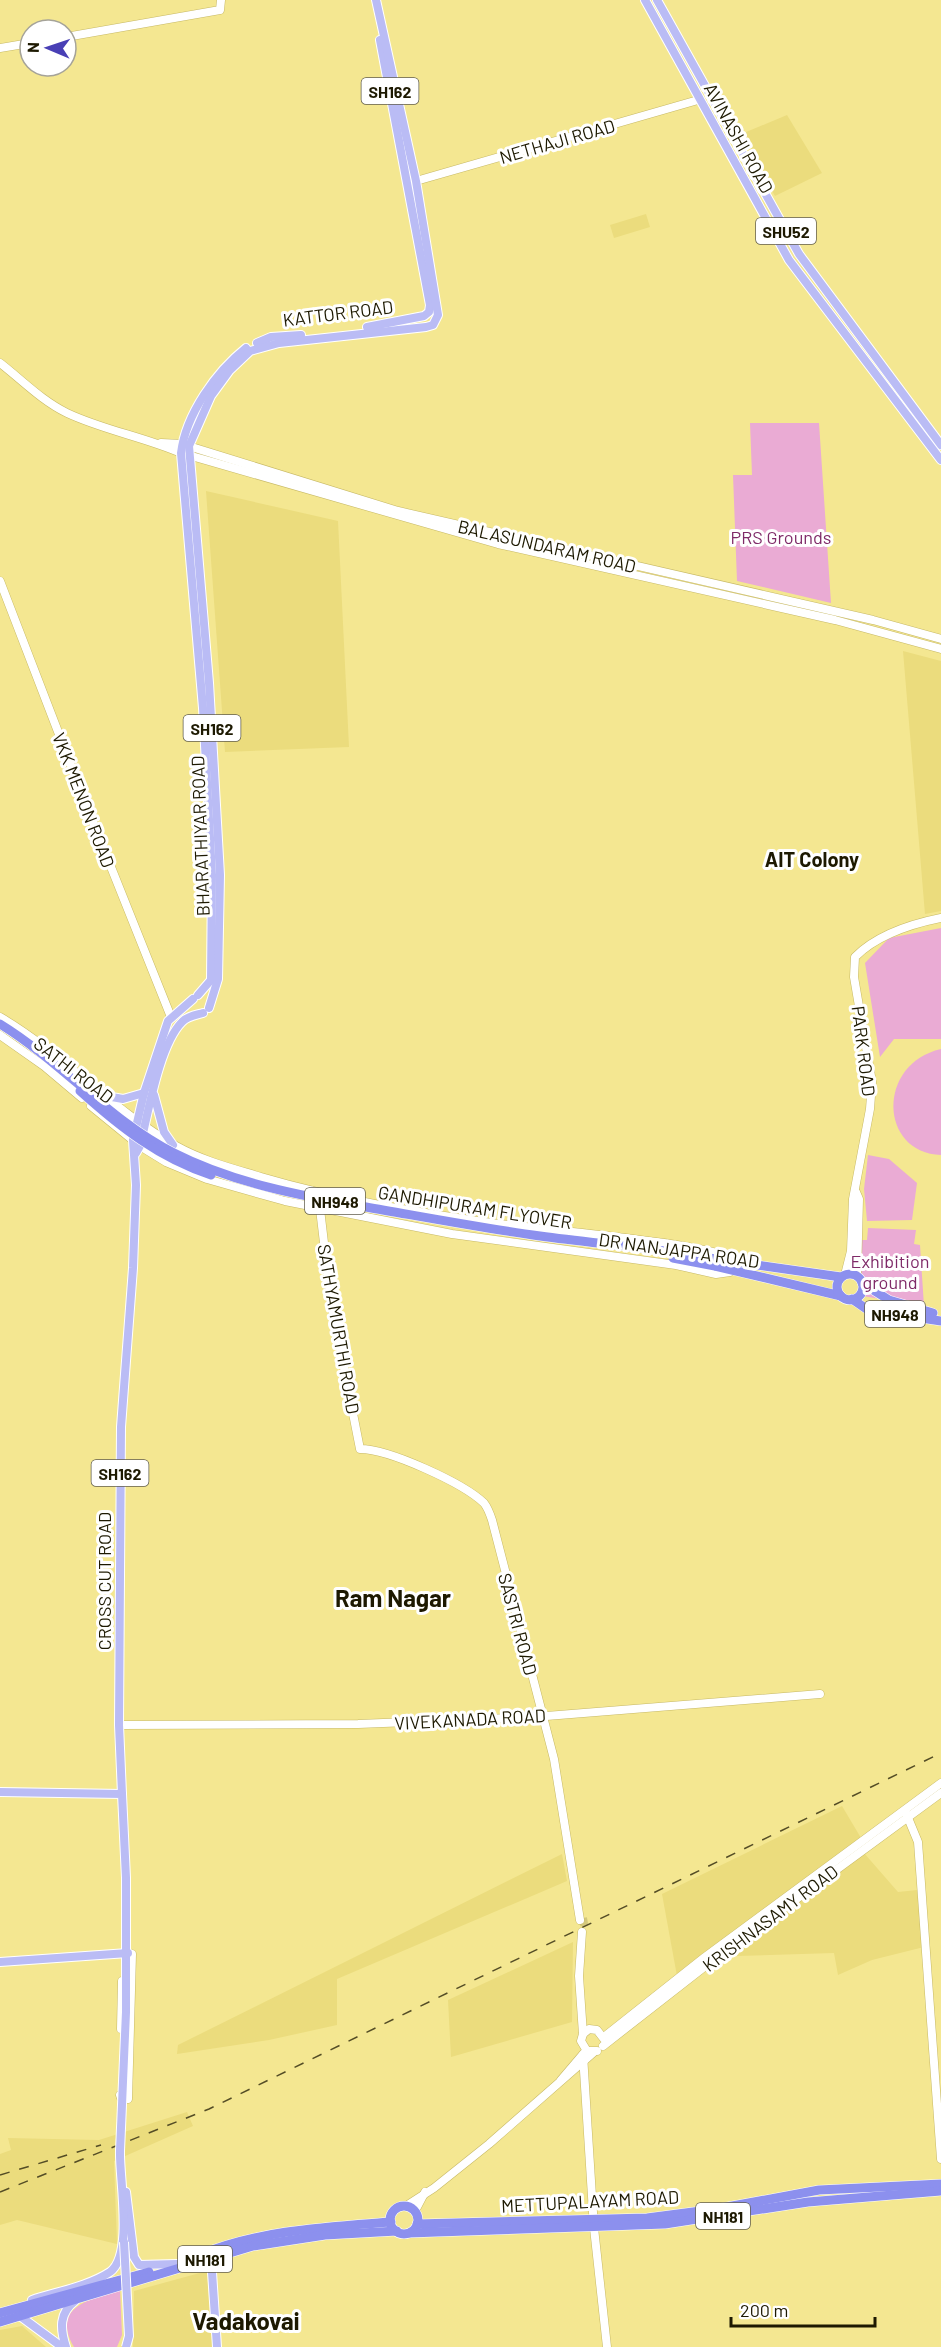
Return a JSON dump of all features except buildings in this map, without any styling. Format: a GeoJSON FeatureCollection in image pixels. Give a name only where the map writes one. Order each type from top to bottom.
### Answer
{"type":"FeatureCollection","features":[{"type":"Feature","properties":{"kind":"highway","name":"GANDHIPURAM FLYOVER"},"geometry":{"type":"LineString","coordinates":[[0,1024],[50,1058],[119,1117],[152,1141],[212,1169],[301,1195],[455,1223],[715,1263],[730,1272]]}},
{"type":"Feature","properties":{"kind":"highway","name":"GANDHIPURAM FLYOVER"},"geometry":{"type":"LineString","coordinates":[[0,1030],[58,1071],[135,1138],[189,1168],[323,1205],[490,1235],[715,1263],[742,1264]]}},
{"type":"Feature","properties":{"kind":"highway","name":"DR NANJAPPA ROAD"},"geometry":{"type":"LineString","coordinates":[[742,1264],[843,1276]]}},
{"type":"Feature","properties":{"kind":"highway","name":"DR NANJAPPA ROAD"},"geometry":{"type":"LineString","coordinates":[[730,1272],[841,1296]]}},
{"type":"Feature","properties":{"kind":"highway","name":"NH948"},"geometry":{"type":"LineString","coordinates":[[843,1276],[860,1279],[905,1306],[940,1317],[868,1310],[852,1299],[841,1296],[837,1288],[843,1276]]}},
{"type":"Feature","properties":{"kind":"highway","name":"NH948"},"geometry":{"type":"LineString","coordinates":[[852,1299],[862,1291],[860,1279]]}},
{"type":"Feature","properties":{"kind":"highway","name":"METTUPALAYAM ROAD"},"geometry":{"type":"LineString","coordinates":[[409,2233],[594,2223],[670,2215],[836,2188],[941,2184]]}},
{"type":"Feature","properties":{"kind":"highway","name":"METTUPALAYAM ROAD"},"geometry":{"type":"LineString","coordinates":[[417,2224],[674,2223],[808,2202],[941,2191]]}},
{"type":"Feature","properties":{"kind":"highway"},"geometry":{"type":"LineString","coordinates":[[410,2208],[417,2224],[409,2233],[397,2231],[391,2222],[393,2211],[410,2208]]}},
{"type":"Feature","properties":{"kind":"highway","name":"NH181"},"geometry":{"type":"LineString","coordinates":[[0,2322],[20,2310],[177,2264],[222,2246],[306,2230],[391,2222]]}},
{"type":"Feature","properties":{"kind":"highway","name":"NH181"},"geometry":{"type":"LineString","coordinates":[[0,2313],[75,2301],[212,2256],[285,2240],[397,2231]]}},
{"type":"Feature","properties":{"kind":"main road"},"geometry":{"type":"LineString","coordinates":[[78,35],[220,10],[221,0]]}},
{"type":"Feature","properties":{"kind":"main road","name":"SH162"},"geometry":{"type":"LineString","coordinates":[[371,0],[411,182]]}},
{"type":"Feature","properties":{"kind":"main road","name":"SH162"},"geometry":{"type":"LineString","coordinates":[[376,0],[411,182]]}},
{"type":"Feature","properties":{"kind":"main road","name":"AVINASHI ROAD"},"geometry":{"type":"LineString","coordinates":[[645,0],[698,100],[789,260],[941,460]]}},
{"type":"Feature","properties":{"kind":"main road","name":"AVINASHI ROAD"},"geometry":{"type":"LineString","coordinates":[[657,0],[799,254],[941,445]]}},
{"type":"Feature","properties":{"kind":"main road"},"geometry":{"type":"LineString","coordinates":[[0,48],[18,45]]}},
{"type":"Feature","properties":{"kind":"main road","name":"NETHAJI ROAD"},"geometry":{"type":"LineString","coordinates":[[411,182],[698,100]]}},
{"type":"Feature","properties":{"kind":"main road","name":"KATTOR ROAD"},"geometry":{"type":"LineString","coordinates":[[185,450],[211,396],[230,370],[250,351],[279,343],[433,325],[438,315],[437,307],[411,182]]}},
{"type":"Feature","properties":{"kind":"main road","name":"BALASUNDARAM ROAD"},"geometry":{"type":"LineString","coordinates":[[0,363],[48,401],[68,413],[156,443],[398,511],[788,605],[941,639]]}},
{"type":"Feature","properties":{"kind":"main road","name":"BHARATHIYAR ROAD"},"geometry":{"type":"LineString","coordinates":[[185,450],[212,875],[211,980],[196,997]]}},
{"type":"Feature","properties":{"kind":"main road","name":"BHARATHIYAR ROAD"},"geometry":{"type":"LineString","coordinates":[[185,450],[202,582],[220,875],[221,937],[218,979],[206,1011]]}},
{"type":"Feature","properties":{"kind":"main road","name":"VKK MENON ROAD"},"geometry":{"type":"LineString","coordinates":[[0,581],[170,1019]]}},
{"type":"Feature","properties":{"kind":"main road","name":"VKK MENON ROAD"},"geometry":{"type":"LineString","coordinates":[[0,594],[170,1019]]}},
{"type":"Feature","properties":{"kind":"main road","name":"BALASUNDARAM ROAD"},"geometry":{"type":"LineString","coordinates":[[788,605],[941,649]]}},
{"type":"Feature","properties":{"kind":"main road","name":"PARK ROAD"},"geometry":{"type":"LineString","coordinates":[[843,1276],[851,1251],[853,1199],[870,1109],[872,1082],[854,977],[855,957],[867,946],[892,934],[941,918]]}},
{"type":"Feature","properties":{"kind":"main road"},"geometry":{"type":"LineString","coordinates":[[196,997],[208,998],[206,1011],[194,1010],[196,997]]}},
{"type":"Feature","properties":{"kind":"main road","name":"SH162"},"geometry":{"type":"LineString","coordinates":[[138,1150],[133,1140],[137,1119],[170,1019],[196,997]]}},
{"type":"Feature","properties":{"kind":"main road","name":"SH162"},"geometry":{"type":"LineString","coordinates":[[138,1150],[172,1035],[182,1021],[206,1011]]}},
{"type":"Feature","properties":{"kind":"main road","name":"SATHI ROAD"},"geometry":{"type":"LineString","coordinates":[[0,1017],[54,1053],[106,1096],[146,1125]]}},
{"type":"Feature","properties":{"kind":"main road"},"geometry":{"type":"LineString","coordinates":[[0,1035],[44,1066],[133,1140]]}},
{"type":"Feature","properties":{"kind":"main road"},"geometry":{"type":"LineString","coordinates":[[154,1092],[158,1118],[164,1132],[174,1145]]}},
{"type":"Feature","properties":{"kind":"main road"},"geometry":{"type":"LineString","coordinates":[[106,1096],[123,1099],[144,1093]]}},
{"type":"Feature","properties":{"kind":"main road","name":"DR NANJAPPA ROAD"},"geometry":{"type":"LineString","coordinates":[[146,1125],[174,1145],[204,1160],[312,1191],[493,1223],[591,1233],[705,1250],[736,1258],[742,1264]]}},
{"type":"Feature","properties":{"kind":"main road","name":"DR NANJAPPA ROAD"},"geometry":{"type":"LineString","coordinates":[[138,1150],[207,1179],[320,1209],[527,1246],[676,1265],[716,1274],[730,1272]]}},
{"type":"Feature","properties":{"kind":"main road","name":"CROSS CUT ROAD"},"geometry":{"type":"LineString","coordinates":[[120,2151],[125,2089],[127,1968],[119,1725],[121,1427],[133,1268],[138,1150]]}},
{"type":"Feature","properties":{"kind":"main road","name":"SATHYAMURTHI ROAD"},"geometry":{"type":"LineString","coordinates":[[312,1191],[320,1209],[341,1352],[360,1449]]}},
{"type":"Feature","properties":{"kind":"main road"},"geometry":{"type":"LineString","coordinates":[[856,1192],[859,1199],[860,1279]]}},
{"type":"Feature","properties":{"kind":"main road","name":"SASTRI ROAD"},"geometry":{"type":"LineString","coordinates":[[360,1449],[383,1451],[404,1460],[459,1485],[486,1505],[492,1520],[554,1760],[572,1882],[581,1919]]}},
{"type":"Feature","properties":{"kind":"main road","name":"VIVEKANADA ROAD"},"geometry":{"type":"LineString","coordinates":[[119,1725],[358,1724],[541,1716],[820,1694]]}},
{"type":"Feature","properties":{"kind":"main road"},"geometry":{"type":"LineString","coordinates":[[603,2046],[604,2037],[705,1957],[906,1813],[941,1783]]}},
{"type":"Feature","properties":{"kind":"main road"},"geometry":{"type":"LineString","coordinates":[[0,1792],[122,1794]]}},
{"type":"Feature","properties":{"kind":"main road","name":"KRISHNASAMY ROAD"},"geometry":{"type":"LineString","coordinates":[[587,2056],[906,1813],[941,1793]]}},
{"type":"Feature","properties":{"kind":"main road"},"geometry":{"type":"LineString","coordinates":[[906,1813],[918,1842],[941,2159]]}},
{"type":"Feature","properties":{"kind":"main road"},"geometry":{"type":"LineString","coordinates":[[604,2037],[593,2029],[585,2017],[582,1976],[583,1931],[579,1976],[582,2045],[587,2056],[594,2223],[607,2347]]}},
{"type":"Feature","properties":{"kind":"main road"},"geometry":{"type":"LineString","coordinates":[[0,1962],[125,1953],[132,1954],[128,2098],[120,2097],[125,1953]]}},
{"type":"Feature","properties":{"kind":"main road"},"geometry":{"type":"LineString","coordinates":[[583,2034],[593,2029]]}},
{"type":"Feature","properties":{"kind":"main road"},"geometry":{"type":"LineString","coordinates":[[410,2208],[426,2191],[434,2188],[489,2144],[558,2084],[566,2071],[587,2056]]}},
{"type":"Feature","properties":{"kind":"main road"},"geometry":{"type":"LineString","coordinates":[[120,2151],[129,2336],[126,2347]]}},
{"type":"Feature","properties":{"kind":"main road"},"geometry":{"type":"LineString","coordinates":[[120,2151],[124,2164],[131,2249],[139,2265],[177,2264]]}},
{"type":"Feature","properties":{"kind":"main road"},"geometry":{"type":"LineString","coordinates":[[64,2347],[20,2310],[107,2274],[117,2265],[124,2242]]}},
{"type":"Feature","properties":{"kind":"main road"},"geometry":{"type":"LineString","coordinates":[[212,2256],[217,2347]]}},
{"type":"Feature","properties":{"kind":"main road"},"geometry":{"type":"LineString","coordinates":[[64,2347],[62,2320],[65,2308],[75,2301]]}},
{"type":"Feature","properties":{"kind":"shaded area"},"geometry":{"type":"Polygon","coordinates":[[[787,115],[822,173],[775,196],[739,135],[787,115]]]}},
{"type":"Feature","properties":{"kind":"shaded area"},"geometry":{"type":"Polygon","coordinates":[[[646,214],[650,227],[614,238],[610,225],[646,214]]]}},
{"type":"Feature","properties":{"kind":"shaded area"},"geometry":{"type":"Polygon","coordinates":[[[206,491],[338,521],[349,747],[225,752],[206,491]]]}},
{"type":"Feature","properties":{"kind":"shaded area"},"geometry":{"type":"Polygon","coordinates":[[[903,651],[941,661],[941,911],[925,914],[903,651]]]}},
{"type":"Feature","properties":{"kind":"shaded area"},"geometry":{"type":"Polygon","coordinates":[[[842,1806],[861,1838],[677,1976],[662,1894],[842,1806]]]}},
{"type":"Feature","properties":{"kind":"shaded area"},"geometry":{"type":"Polygon","coordinates":[[[864,1853],[898,1892],[917,1890],[924,1947],[872,1960],[838,1975],[834,1953],[737,1956],[736,1947],[864,1853]]]}},
{"type":"Feature","properties":{"kind":"shaded area"},"geometry":{"type":"Polygon","coordinates":[[[562,1854],[567,1881],[337,1979],[337,2025],[269,2040],[177,2054],[178,2045],[562,1854]]]}},
{"type":"Feature","properties":{"kind":"shaded area"},"geometry":{"type":"Polygon","coordinates":[[[573,1942],[572,2022],[451,2057],[448,2000],[573,1942]]]}},
{"type":"Feature","properties":{"kind":"shaded area"},"geometry":{"type":"Polygon","coordinates":[[[187,2112],[193,2126],[114,2161],[117,2244],[17,2220],[0,2225],[0,2154],[11,2150],[8,2138],[99,2140],[187,2112]]]}},
{"type":"Feature","properties":{"kind":"shaded area"},"geometry":{"type":"Polygon","coordinates":[[[207,2271],[213,2347],[133,2347],[134,2291],[207,2271]]]}},
{"type":"Feature","properties":{"kind":"shaded area"},"geometry":{"type":"Polygon","coordinates":[[[22,2326],[46,2347],[0,2347],[0,2330],[22,2326]]]}},
{"type":"Feature","properties":{"kind":"green space","name":"PRS Grounds"},"geometry":{"type":"Polygon","coordinates":[[[750,423],[819,423],[831,603],[737,581],[733,475],[752,475],[750,423]]]}},
{"type":"Feature","properties":{"kind":"green space"},"geometry":{"type":"Polygon","coordinates":[[[941,928],[941,1039],[894,1039],[880,1057],[865,963],[889,938],[941,928]]]}},
{"type":"Feature","properties":{"kind":"green space"},"geometry":{"type":"Polygon","coordinates":[[[941,1049],[941,1155],[921,1150],[906,1140],[897,1125],[893,1107],[896,1089],[905,1072],[920,1058],[941,1049]]]}},
{"type":"Feature","properties":{"kind":"green space"},"geometry":{"type":"Polygon","coordinates":[[[868,1155],[889,1159],[917,1183],[912,1220],[867,1221],[864,1189],[868,1155]]]}},
{"type":"Feature","properties":{"kind":"green space","name":"Exhibition ground"},"geometry":{"type":"Polygon","coordinates":[[[868,1228],[916,1230],[914,1244],[920,1245],[924,1306],[862,1296],[859,1286],[860,1240],[867,1240],[868,1228]]]}},
{"type":"Feature","properties":{"kind":"green space"},"geometry":{"type":"Polygon","coordinates":[[[120,2290],[122,2335],[117,2347],[74,2347],[68,2333],[67,2322],[71,2314],[86,2302],[120,2290]]]}},
{"type":"Feature","properties":{"kind":"tunnel"},"geometry":{"type":"LineString","coordinates":[[583,1918],[585,1929]]}},
{"type":"Feature","properties":{"kind":"railway"},"geometry":{"type":"LineString","coordinates":[[0,2192],[209,2109],[941,1753]]}},
{"type":"Feature","properties":{"kind":"railway"},"geometry":{"type":"LineString","coordinates":[[0,2175],[101,2145]]}},
{"type":"Feature","properties":{"kind":"district","name":"AIT Colony"},"geometry":{"type":"Point","coordinates":[812,859]}},
{"type":"Feature","properties":{"kind":"district","name":"Ram Nagar"},"geometry":{"type":"Point","coordinates":[393,1597]}},
{"type":"Feature","properties":{"kind":"district","name":"Vadakovai"},"geometry":{"type":"Point","coordinates":[246,2320]}}]}
